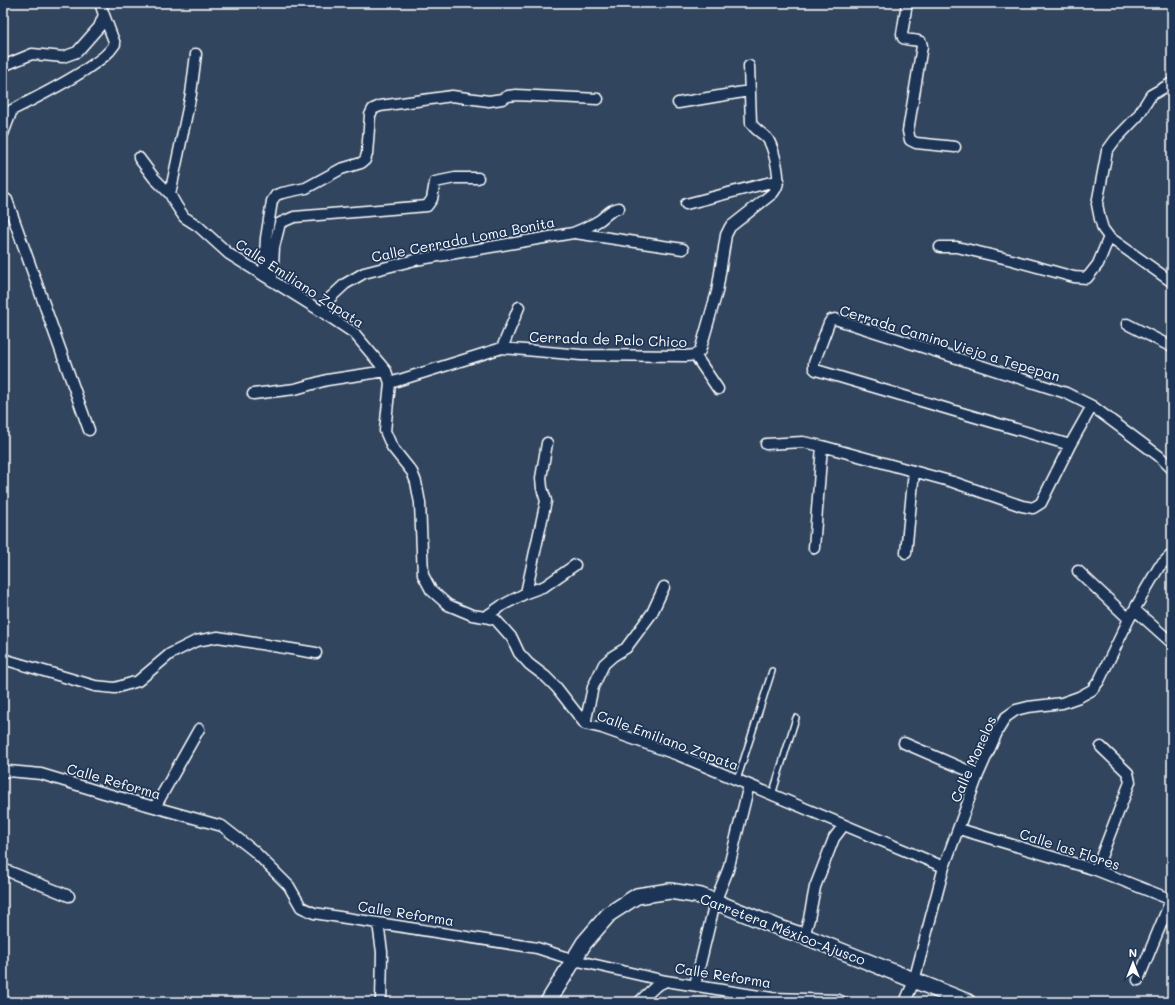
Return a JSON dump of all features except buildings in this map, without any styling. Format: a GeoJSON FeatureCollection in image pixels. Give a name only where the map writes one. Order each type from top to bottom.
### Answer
{"type":"FeatureCollection","features":[{"type":"Feature","properties":{"kind":"main road","name":"Carretera México-Ajusco"},"geometry":{"type":"LineString","coordinates":[[548,1002],[584,943],[609,914],[637,896],[670,891],[701,896],[968,1002]]}},
{"type":"Feature","properties":{"kind":"street"},"geometry":{"type":"LineString","coordinates":[[3,134],[12,110],[74,77],[107,55],[115,44],[100,3]]}},
{"type":"Feature","properties":{"kind":"street"},"geometry":{"type":"LineString","coordinates":[[907,3],[902,34],[903,38],[906,40],[917,40],[921,42],[922,46],[908,131],[910,140],[916,143],[954,147]]}},
{"type":"Feature","properties":{"kind":"street"},"geometry":{"type":"LineString","coordinates":[[3,66],[32,54],[63,57],[76,52],[99,27],[104,15]]}},
{"type":"Feature","properties":{"kind":"street"},"geometry":{"type":"LineString","coordinates":[[170,194],[191,94],[196,54]]}},
{"type":"Feature","properties":{"kind":"street"},"geometry":{"type":"LineString","coordinates":[[686,204],[779,180],[771,144],[767,138],[754,128],[751,123],[749,66]]}},
{"type":"Feature","properties":{"kind":"street"},"geometry":{"type":"LineString","coordinates":[[1172,83],[1151,95],[1138,116],[1115,140],[1107,151],[1097,204],[1103,228],[1109,236],[1172,282]]}},
{"type":"Feature","properties":{"kind":"street"},"geometry":{"type":"LineString","coordinates":[[678,103],[749,91]]}},
{"type":"Feature","properties":{"kind":"street"},"geometry":{"type":"LineString","coordinates":[[268,278],[266,238],[272,201],[276,195],[306,188],[335,171],[361,164],[368,154],[370,115],[373,109],[380,106],[452,96],[489,102],[516,95],[598,99]]}},
{"type":"Feature","properties":{"kind":"street","name":"Calle Emiliano Zapata"},"geometry":{"type":"LineString","coordinates":[[139,158],[154,178],[170,194],[184,216],[198,226],[229,254],[354,333],[386,371],[390,383],[385,431],[392,447],[412,472],[416,482],[420,503],[423,575],[431,590],[448,605],[472,615],[496,620],[512,638],[519,653],[529,664],[546,676],[585,724],[602,728],[678,755],[944,867]]}},
{"type":"Feature","properties":{"kind":"street"},"geometry":{"type":"LineString","coordinates":[[268,278],[280,223],[294,217],[427,206],[432,199],[435,182],[455,178],[478,178]]}},
{"type":"Feature","properties":{"kind":"street","name":"Cerrada de Palo Chico"},"geometry":{"type":"LineString","coordinates":[[390,383],[502,348],[581,355],[695,355],[700,351],[717,292],[726,235],[730,227],[773,193],[779,180]]}},
{"type":"Feature","properties":{"kind":"street"},"geometry":{"type":"LineString","coordinates":[[3,197],[7,200],[89,430]]}},
{"type":"Feature","properties":{"kind":"street","name":"Calle Cerrada Loma Bonita"},"geometry":{"type":"LineString","coordinates":[[324,313],[330,298],[345,284],[364,272],[415,260],[573,232],[586,228],[613,209],[619,208]]}},
{"type":"Feature","properties":{"kind":"street"},"geometry":{"type":"LineString","coordinates":[[573,232],[683,249]]}},
{"type":"Feature","properties":{"kind":"street"},"geometry":{"type":"LineString","coordinates":[[940,247],[957,246],[1074,277],[1087,278],[1098,264],[1109,236]]}},
{"type":"Feature","properties":{"kind":"street"},"geometry":{"type":"LineString","coordinates":[[502,348],[519,307]]}},
{"type":"Feature","properties":{"kind":"street","name":"Cerrada Camino Viejo a Tepepan"},"geometry":{"type":"LineString","coordinates":[[1070,445],[816,370],[814,368],[814,363],[828,323],[835,319],[1066,393],[1092,406]]}},
{"type":"Feature","properties":{"kind":"street"},"geometry":{"type":"LineString","coordinates":[[1127,324],[1172,347]]}},
{"type":"Feature","properties":{"kind":"street"},"geometry":{"type":"LineString","coordinates":[[695,355],[718,389]]}},
{"type":"Feature","properties":{"kind":"street"},"geometry":{"type":"LineString","coordinates":[[252,394],[295,389],[327,380],[386,371]]}},
{"type":"Feature","properties":{"kind":"street"},"geometry":{"type":"LineString","coordinates":[[766,444],[803,442],[822,446],[953,482],[1022,506],[1033,508],[1041,503],[1070,445],[1092,406],[1159,456],[1172,469]]}},
{"type":"Feature","properties":{"kind":"street"},"geometry":{"type":"LineString","coordinates":[[526,593],[546,501],[541,478],[548,443]]}},
{"type":"Feature","properties":{"kind":"street"},"geometry":{"type":"LineString","coordinates":[[814,548],[822,446]]}},
{"type":"Feature","properties":{"kind":"street"},"geometry":{"type":"LineString","coordinates":[[906,553],[914,471]]}},
{"type":"Feature","properties":{"kind":"street","name":"Calle Morelos"},"geometry":{"type":"LineString","coordinates":[[905,1002],[914,981],[944,867],[978,775],[998,730],[1006,717],[1016,710],[1028,706],[1062,702],[1079,697],[1092,690],[1099,681],[1132,614],[1159,567],[1172,554]]}},
{"type":"Feature","properties":{"kind":"street"},"geometry":{"type":"LineString","coordinates":[[485,617],[501,606],[526,593],[545,586],[575,565]]}},
{"type":"Feature","properties":{"kind":"street"},"geometry":{"type":"LineString","coordinates":[[1078,571],[1132,614],[1172,643]]}},
{"type":"Feature","properties":{"kind":"street"},"geometry":{"type":"LineString","coordinates":[[585,724],[594,687],[604,664],[626,648],[652,614],[664,587]]}},
{"type":"Feature","properties":{"kind":"street"},"geometry":{"type":"LineString","coordinates":[[3,659],[95,686],[115,688],[138,681],[170,654],[196,641],[218,637],[316,654]]}},
{"type":"Feature","properties":{"kind":"street"},"geometry":{"type":"LineString","coordinates":[[155,807],[199,729]]}},
{"type":"Feature","properties":{"kind":"street"},"geometry":{"type":"LineString","coordinates":[[904,743],[978,775]]}},
{"type":"Feature","properties":{"kind":"street"},"geometry":{"type":"LineString","coordinates":[[1096,870],[1130,782],[1128,773],[1101,747]]}},
{"type":"Feature","properties":{"kind":"street","name":"Calle Reforma"},"geometry":{"type":"LineString","coordinates":[[3,772],[8,770],[41,774],[222,826],[254,851],[289,886],[301,907],[314,913],[537,948],[574,960],[666,981],[772,998],[838,1000],[843,1002]]}},
{"type":"Feature","properties":{"kind":"street"},"geometry":{"type":"LineString","coordinates":[[695,985],[715,902],[728,870],[750,785]]}},
{"type":"Feature","properties":{"kind":"street"},"geometry":{"type":"LineString","coordinates":[[804,936],[815,887],[834,838],[844,825]]}},
{"type":"Feature","properties":{"kind":"street","name":"Calle las Flores"},"geometry":{"type":"LineString","coordinates":[[959,829],[1096,870],[1172,900]]}},
{"type":"Feature","properties":{"kind":"street"},"geometry":{"type":"LineString","coordinates":[[3,869],[68,896]]}},
{"type":"Feature","properties":{"kind":"street"},"geometry":{"type":"LineString","coordinates":[[1138,980],[1172,900]]}},
{"type":"Feature","properties":{"kind":"street"},"geometry":{"type":"LineString","coordinates":[[378,923],[382,952],[381,1002]]}},
{"type":"Feature","properties":{"kind":"street"},"geometry":{"type":"LineString","coordinates":[[639,1002],[656,986],[666,981]]}},
{"type":"Feature","properties":{"kind":"lane"},"geometry":{"type":"LineString","coordinates":[[737,780],[772,671]]}},
{"type":"Feature","properties":{"kind":"lane"},"geometry":{"type":"LineString","coordinates":[[772,795],[796,718]]}}]}
